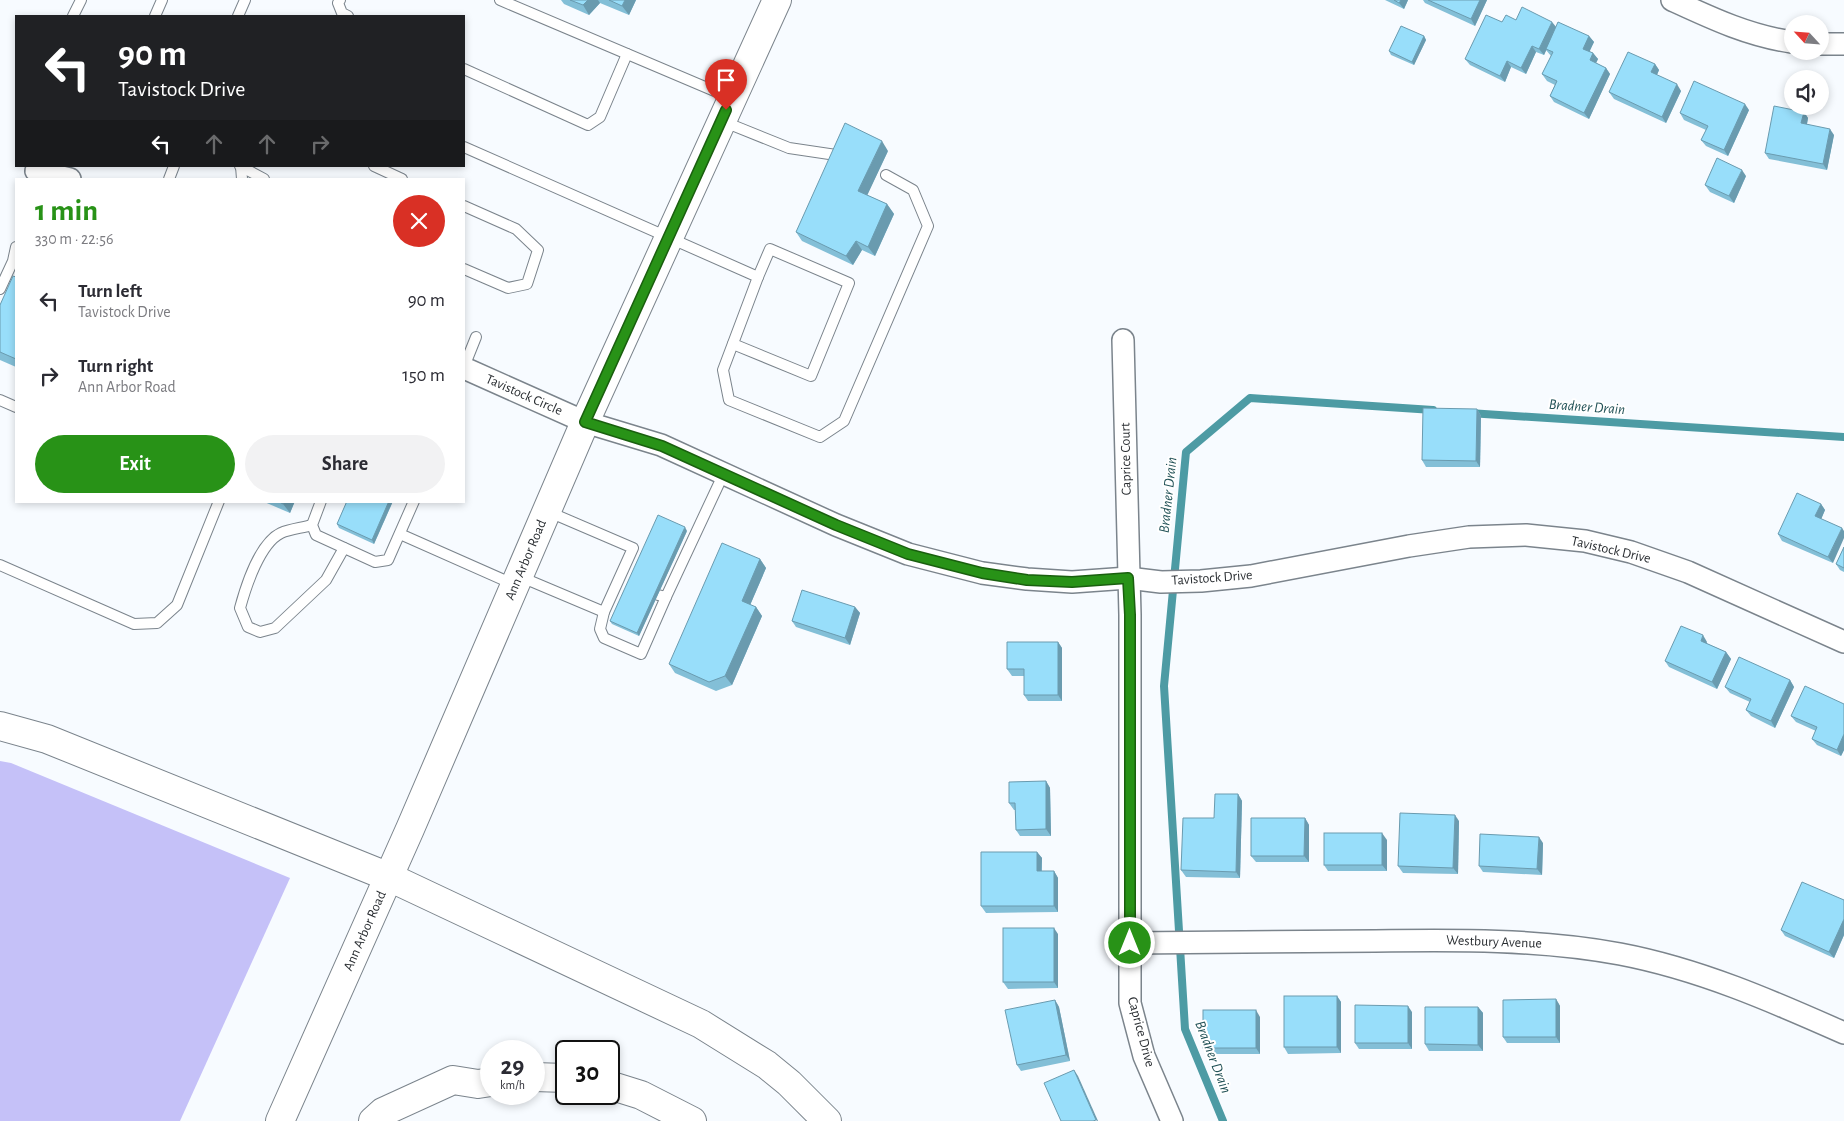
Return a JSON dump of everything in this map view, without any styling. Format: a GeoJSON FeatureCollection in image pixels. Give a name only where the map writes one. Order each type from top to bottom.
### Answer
{"type":"FeatureCollection","features":[{"type":"Feature","properties":{"kind":"main road","name":"Ann Arbor Road"},"geometry":{"type":"LineString","coordinates":[[280,1121],[389,877],[585,422],[777,0]]}},
{"type":"Feature","properties":{"kind":"main road"},"geometry":{"type":"LineString","coordinates":[[0,726],[47,739],[389,877],[701,1024],[767,1065],[789,1083],[827,1121]]}},
{"type":"Feature","properties":{"kind":"main road"},"geometry":{"type":"LineString","coordinates":[[373,1121],[383,1112],[453,1080],[480,1084]]}},
{"type":"Feature","properties":{"kind":"main road"},"geometry":{"type":"LineString","coordinates":[[620,1088],[641,1095],[692,1121]]}},
{"type":"Feature","properties":{"kind":"street"},"geometry":{"type":"LineString","coordinates":[[1672,0],[1750,33],[1784,40]]}},
{"type":"Feature","properties":{"kind":"street"},"geometry":{"type":"LineString","coordinates":[[1829,44],[1844,44]]}},
{"type":"Feature","properties":{"kind":"street"},"geometry":{"type":"LineString","coordinates":[[35,172],[65,178]]}},
{"type":"Feature","properties":{"kind":"street","name":"Caprice Court"},"geometry":{"type":"LineString","coordinates":[[1123,340],[1128,578]]}},
{"type":"Feature","properties":{"kind":"street","name":"Tavistock Circle"},"geometry":{"type":"LineString","coordinates":[[465,368],[585,422]]}},
{"type":"Feature","properties":{"kind":"street","name":"Tavistock Drive"},"geometry":{"type":"LineString","coordinates":[[585,422],[662,446],[836,525],[908,554],[982,573],[1027,580],[1072,582],[1128,578],[1161,582],[1201,581],[1251,576],[1469,536],[1526,535],[1585,541],[1632,552],[1688,572],[1844,642]]}},
{"type":"Feature","properties":{"kind":"street","name":"Caprice Drive"},"geometry":{"type":"LineString","coordinates":[[1128,578],[1130,615],[1130,1003],[1144,1056],[1172,1121]]}},
{"type":"Feature","properties":{"kind":"street","name":"Westbury Avenue"},"geometry":{"type":"LineString","coordinates":[[1130,943],[1480,940],[1546,944],[1620,954],[1675,967],[1743,989],[1844,1034]]}},
{"type":"Feature","properties":{"kind":"lane"},"geometry":{"type":"LineString","coordinates":[[74,15],[81,0]]}},
{"type":"Feature","properties":{"kind":"lane"},"geometry":{"type":"LineString","coordinates":[[155,15],[162,0]]}},
{"type":"Feature","properties":{"kind":"lane"},"geometry":{"type":"LineString","coordinates":[[238,15],[245,0]]}},
{"type":"Feature","properties":{"kind":"lane"},"geometry":{"type":"LineString","coordinates":[[340,0],[338,2],[342,14],[345,15]]}},
{"type":"Feature","properties":{"kind":"lane"},"geometry":{"type":"LineString","coordinates":[[500,0],[627,54],[789,148],[836,155]]}},
{"type":"Feature","properties":{"kind":"lane"},"geometry":{"type":"LineString","coordinates":[[465,69],[588,125],[600,117],[627,54]]}},
{"type":"Feature","properties":{"kind":"lane"},"geometry":{"type":"LineString","coordinates":[[465,147],[669,236],[758,277]]}},
{"type":"Feature","properties":{"kind":"lane"},"geometry":{"type":"LineString","coordinates":[[241,167],[262,178]]}},
{"type":"Feature","properties":{"kind":"lane"},"geometry":{"type":"LineString","coordinates":[[376,167],[400,178]]}},
{"type":"Feature","properties":{"kind":"lane"},"geometry":{"type":"LineString","coordinates":[[733,344],[810,376],[848,284],[770,249],[758,277],[723,370],[729,400],[820,437],[844,421],[928,226],[913,190],[886,175]]}},
{"type":"Feature","properties":{"kind":"lane"},"geometry":{"type":"LineString","coordinates":[[465,206],[516,229],[538,250],[527,284],[508,288],[465,270]]}},
{"type":"Feature","properties":{"kind":"lane"},"geometry":{"type":"LineString","coordinates":[[0,289],[15,250]]}},
{"type":"Feature","properties":{"kind":"lane"},"geometry":{"type":"LineString","coordinates":[[465,365],[476,337]]}},
{"type":"Feature","properties":{"kind":"lane"},"geometry":{"type":"LineString","coordinates":[[0,400],[15,407]]}},
{"type":"Feature","properties":{"kind":"lane"},"geometry":{"type":"LineString","coordinates":[[547,511],[633,548],[604,612],[600,629],[604,638],[641,654],[662,596],[723,475]]}},
{"type":"Feature","properties":{"kind":"lane"},"geometry":{"type":"LineString","coordinates":[[0,565],[134,624],[157,623],[177,605],[218,503]]}},
{"type":"Feature","properties":{"kind":"lane"},"geometry":{"type":"LineString","coordinates":[[320,503],[312,525],[316,535],[375,562],[388,560],[413,503]]}},
{"type":"Feature","properties":{"kind":"lane"},"geometry":{"type":"LineString","coordinates":[[312,525],[280,533],[267,544],[246,584],[240,608],[248,627],[260,632],[275,628],[326,580],[344,548]]}},
{"type":"Feature","properties":{"kind":"lane"},"geometry":{"type":"LineString","coordinates":[[400,534],[518,581],[604,612]]}},
{"type":"Feature","properties":{"kind":"lane"},"geometry":{"type":"LineString","coordinates":[[619,578],[630,583]]}},
{"type":"Feature","properties":{"kind":"shaded area"},"geometry":{"type":"Polygon","coordinates":[[[0,761],[11,763],[290,878],[180,1121],[0,1121],[0,761]]]}},
{"type":"Feature","properties":{"kind":"building"},"geometry":{"type":"Polygon","coordinates":[[[570,0],[588,0],[583,5],[570,0]]]}},
{"type":"Feature","properties":{"kind":"building"},"geometry":{"type":"Polygon","coordinates":[[[609,0],[625,0],[622,6],[609,0]]]}},
{"type":"Feature","properties":{"kind":"building"},"geometry":{"type":"Polygon","coordinates":[[[1428,0],[1480,0],[1471,19],[1428,0]]]}},
{"type":"Feature","properties":{"kind":"building"},"geometry":{"type":"Polygon","coordinates":[[[1522,7],[1552,22],[1539,49],[1532,46],[1521,68],[1507,61],[1500,76],[1465,59],[1486,15],[1502,22],[1506,15],[1516,20],[1522,7]]]}},
{"type":"Feature","properties":{"kind":"building"},"geometry":{"type":"Polygon","coordinates":[[[1558,22],[1589,36],[1583,49],[1593,53],[1590,60],[1606,68],[1584,113],[1550,96],[1557,81],[1542,74],[1553,52],[1546,49],[1558,22]]]}},
{"type":"Feature","properties":{"kind":"building"},"geometry":{"type":"Polygon","coordinates":[[[1401,26],[1424,36],[1412,62],[1389,51],[1401,26]]]}},
{"type":"Feature","properties":{"kind":"building"},"geometry":{"type":"Polygon","coordinates":[[[1628,52],[1655,64],[1651,72],[1677,84],[1662,117],[1609,92],[1628,52]]]}},
{"type":"Feature","properties":{"kind":"building"},"geometry":{"type":"Polygon","coordinates":[[[1694,81],[1745,104],[1724,150],[1701,140],[1708,126],[1680,113],[1694,81]]]}},
{"type":"Feature","properties":{"kind":"building"},"geometry":{"type":"Polygon","coordinates":[[[1774,106],[1784,108],[1784,115],[1803,115],[1801,123],[1830,129],[1823,164],[1765,153],[1774,106]]]}},
{"type":"Feature","properties":{"kind":"building"},"geometry":{"type":"Polygon","coordinates":[[[845,123],[882,141],[858,191],[887,204],[868,247],[856,241],[846,256],[796,232],[845,123]]]}},
{"type":"Feature","properties":{"kind":"building"},"geometry":{"type":"Polygon","coordinates":[[[1717,158],[1742,170],[1729,196],[1705,185],[1717,158]]]}},
{"type":"Feature","properties":{"kind":"building"},"geometry":{"type":"Polygon","coordinates":[[[13,276],[15,277],[15,359],[0,352],[0,305],[13,276]]]}},
{"type":"Feature","properties":{"kind":"building"},"geometry":{"type":"Polygon","coordinates":[[[1423,408],[1477,409],[1476,461],[1422,460],[1423,408]]]}},
{"type":"Feature","properties":{"kind":"building"},"geometry":{"type":"Polygon","coordinates":[[[1797,493],[1821,504],[1815,516],[1842,528],[1828,557],[1778,534],[1797,493]]]}},
{"type":"Feature","properties":{"kind":"building"},"geometry":{"type":"Polygon","coordinates":[[[346,503],[388,503],[372,540],[337,524],[346,503]]]}},
{"type":"Feature","properties":{"kind":"building"},"geometry":{"type":"Polygon","coordinates":[[[658,515],[685,527],[637,633],[610,621],[658,515]]]}},
{"type":"Feature","properties":{"kind":"building"},"geometry":{"type":"Polygon","coordinates":[[[722,543],[760,559],[742,601],[756,607],[725,676],[709,682],[669,664],[722,543]]]}},
{"type":"Feature","properties":{"kind":"building"},"geometry":{"type":"Polygon","coordinates":[[[1844,547],[1844,568],[1836,564],[1844,547]]]}},
{"type":"Feature","properties":{"kind":"building"},"geometry":{"type":"Polygon","coordinates":[[[802,590],[855,607],[845,638],[792,621],[802,590]]]}},
{"type":"Feature","properties":{"kind":"building"},"geometry":{"type":"Polygon","coordinates":[[[1681,626],[1703,635],[1701,641],[1726,652],[1712,682],[1665,661],[1681,626]]]}},
{"type":"Feature","properties":{"kind":"building"},"geometry":{"type":"Polygon","coordinates":[[[1007,642],[1058,642],[1058,695],[1024,695],[1024,669],[1007,669],[1007,642]]]}},
{"type":"Feature","properties":{"kind":"building"},"geometry":{"type":"Polygon","coordinates":[[[1739,657],[1790,680],[1771,721],[1746,710],[1751,699],[1725,687],[1739,657]]]}},
{"type":"Feature","properties":{"kind":"building"},"geometry":{"type":"Polygon","coordinates":[[[1805,686],[1844,704],[1844,734],[1837,750],[1812,739],[1817,727],[1791,716],[1805,686]]]}},
{"type":"Feature","properties":{"kind":"building"},"geometry":{"type":"Polygon","coordinates":[[[1046,781],[1046,829],[1016,830],[1015,803],[1009,803],[1009,782],[1046,781]]]}},
{"type":"Feature","properties":{"kind":"building"},"geometry":{"type":"Polygon","coordinates":[[[1215,794],[1238,794],[1236,872],[1181,870],[1183,818],[1214,818],[1215,794]]]}},
{"type":"Feature","properties":{"kind":"building"},"geometry":{"type":"Polygon","coordinates":[[[1400,813],[1455,815],[1453,868],[1398,866],[1400,813]]]}},
{"type":"Feature","properties":{"kind":"building"},"geometry":{"type":"Polygon","coordinates":[[[1251,818],[1305,818],[1304,856],[1251,856],[1251,818]]]}},
{"type":"Feature","properties":{"kind":"building"},"geometry":{"type":"Polygon","coordinates":[[[1324,833],[1382,833],[1382,865],[1324,865],[1324,833]]]}},
{"type":"Feature","properties":{"kind":"building"},"geometry":{"type":"Polygon","coordinates":[[[1480,834],[1539,837],[1537,869],[1479,866],[1480,834]]]}},
{"type":"Feature","properties":{"kind":"building"},"geometry":{"type":"Polygon","coordinates":[[[981,852],[1037,852],[1037,871],[1054,871],[1054,906],[981,906],[981,852]]]}},
{"type":"Feature","properties":{"kind":"building"},"geometry":{"type":"Polygon","coordinates":[[[1802,882],[1844,900],[1844,919],[1829,952],[1781,930],[1802,882]]]}},
{"type":"Feature","properties":{"kind":"building"},"geometry":{"type":"Polygon","coordinates":[[[1003,928],[1054,928],[1054,982],[1003,982],[1003,928]]]}},
{"type":"Feature","properties":{"kind":"building"},"geometry":{"type":"Polygon","coordinates":[[[1284,996],[1337,996],[1337,1047],[1284,1047],[1284,996]]]}},
{"type":"Feature","properties":{"kind":"building"},"geometry":{"type":"Polygon","coordinates":[[[1556,999],[1556,1037],[1503,1037],[1503,1000],[1556,999]]]}},
{"type":"Feature","properties":{"kind":"building"},"geometry":{"type":"Polygon","coordinates":[[[1055,1000],[1066,1055],[1017,1065],[1005,1010],[1055,1000]]]}},
{"type":"Feature","properties":{"kind":"building"},"geometry":{"type":"Polygon","coordinates":[[[1355,1005],[1408,1006],[1408,1043],[1355,1043],[1355,1005]]]}},
{"type":"Feature","properties":{"kind":"building"},"geometry":{"type":"Polygon","coordinates":[[[1425,1007],[1478,1007],[1478,1045],[1425,1044],[1425,1007]]]}},
{"type":"Feature","properties":{"kind":"building"},"geometry":{"type":"Polygon","coordinates":[[[1203,1010],[1256,1010],[1256,1048],[1203,1048],[1203,1010]]]}},
{"type":"Feature","properties":{"kind":"building"},"geometry":{"type":"Polygon","coordinates":[[[1074,1070],[1096,1120],[1061,1121],[1044,1083],[1074,1070]]]}},
{"type":"Feature","properties":{"kind":"waterway","name":"Bradner Drain"},"geometry":{"type":"LineString","coordinates":[[1223,1121],[1185,1029],[1164,686],[1186,452],[1250,398],[1433,410]]}},
{"type":"Feature","properties":{"kind":"waterway","name":"Bradner Drain"},"geometry":{"type":"LineString","coordinates":[[1469,413],[1844,437]]}},
{"type":"Feature","properties":{"kind":"route"},"geometry":{"type":"LineString","coordinates":[[726,110],[585,422],[662,446],[836,525],[908,554],[982,573],[1027,580],[1072,582],[1128,578],[1130,615],[1130,943]]}}]}
